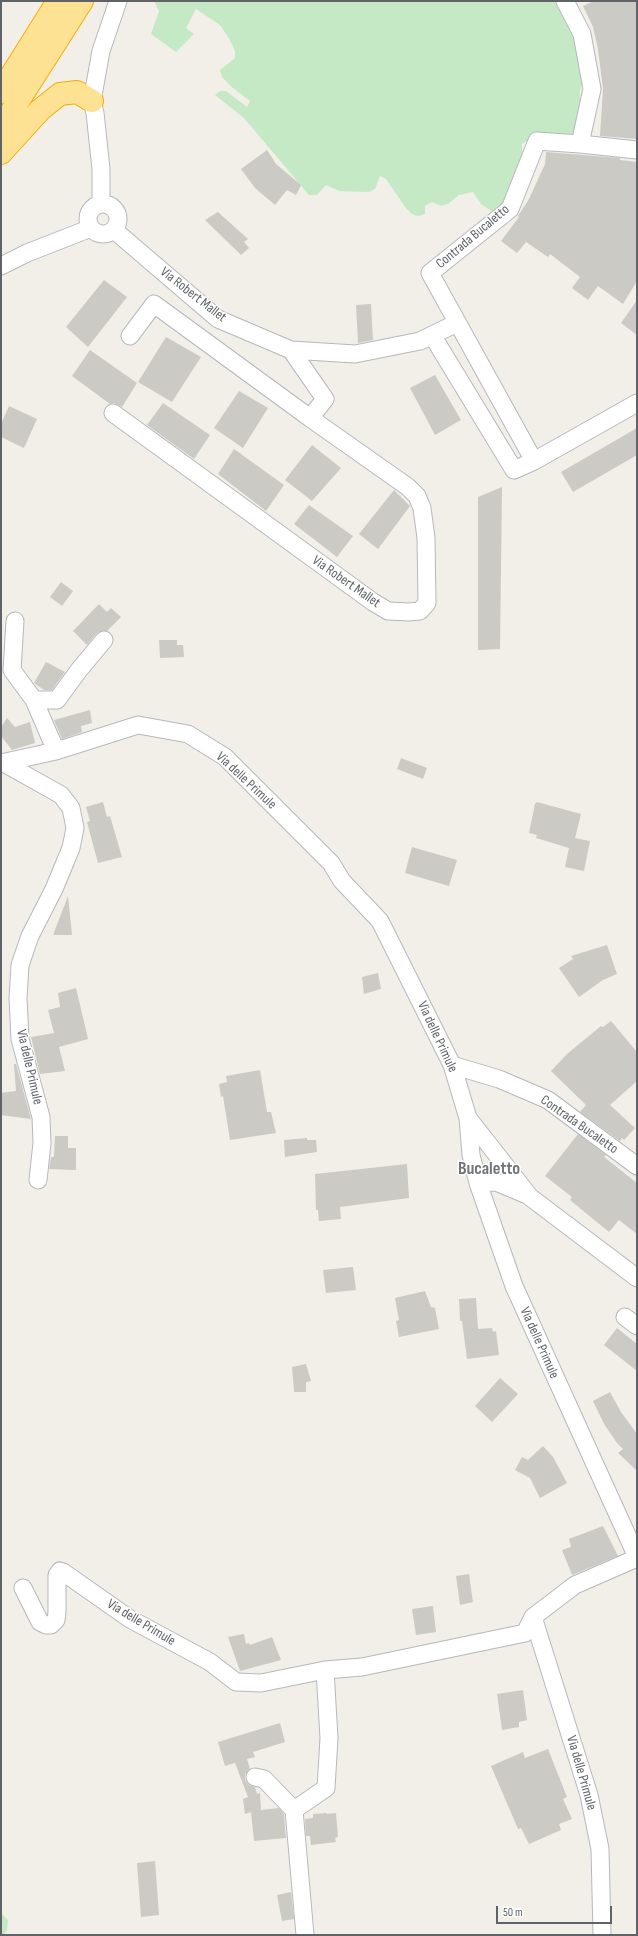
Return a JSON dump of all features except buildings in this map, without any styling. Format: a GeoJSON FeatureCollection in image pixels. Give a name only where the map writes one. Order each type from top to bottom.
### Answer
{"type":"FeatureCollection","features":[{"type":"Feature","properties":{"kind":"highway"},"geometry":{"type":"LineString","coordinates":[[1,92],[58,1]]}},
{"type":"Feature","properties":{"kind":"highway"},"geometry":{"type":"LineString","coordinates":[[1,128],[82,1]]}},
{"type":"Feature","properties":{"kind":"highway"},"geometry":{"type":"LineString","coordinates":[[1,153],[40,110],[60,94],[77,92],[92,101]]}},
{"type":"Feature","properties":{"kind":"street"},"geometry":{"type":"LineString","coordinates":[[101,204],[101,169],[95,113],[92,101],[102,51],[118,1]]}},
{"type":"Feature","properties":{"kind":"street"},"geometry":{"type":"LineString","coordinates":[[565,1],[582,34],[592,89],[580,144]]}},
{"type":"Feature","properties":{"kind":"street","name":"Contrada Bucaletto"},"geometry":{"type":"LineString","coordinates":[[534,460],[430,273],[510,209],[537,141],[637,150]]}},
{"type":"Feature","properties":{"kind":"street"},"geometry":{"type":"LineString","coordinates":[[101,204],[110,206],[117,212],[118,221],[114,230],[104,234],[99,234],[91,228],[88,218],[89,213],[96,206],[101,204]]}},
{"type":"Feature","properties":{"kind":"street"},"geometry":{"type":"LineString","coordinates":[[1,266],[27,253],[91,228]]}},
{"type":"Feature","properties":{"kind":"street","name":"Via Robert Mallet"},"geometry":{"type":"LineString","coordinates":[[114,230],[218,319],[291,350]]}},
{"type":"Feature","properties":{"kind":"street","name":"Via Robert Mallet"},"geometry":{"type":"LineString","coordinates":[[113,413],[373,602],[388,611],[420,611],[427,603],[426,545],[422,508],[417,496],[408,487],[310,418],[154,304],[130,336]]}},
{"type":"Feature","properties":{"kind":"street"},"geometry":{"type":"LineString","coordinates":[[291,350],[355,354],[420,341],[457,323]]}},
{"type":"Feature","properties":{"kind":"street"},"geometry":{"type":"LineString","coordinates":[[432,336],[514,470],[637,403]]}},
{"type":"Feature","properties":{"kind":"street"},"geometry":{"type":"LineString","coordinates":[[291,350],[325,399],[310,418]]}},
{"type":"Feature","properties":{"kind":"street"},"geometry":{"type":"LineString","coordinates":[[15,621],[12,670],[34,700],[56,751]]}},
{"type":"Feature","properties":{"kind":"street"},"geometry":{"type":"LineString","coordinates":[[34,700],[57,700],[104,640]]}},
{"type":"Feature","properties":{"kind":"street","name":"Via delle Primule"},"geometry":{"type":"LineString","coordinates":[[2,763],[56,751],[138,725],[188,734],[225,757],[331,864],[342,881],[380,921],[452,1065],[468,1118],[471,1155],[478,1184],[514,1286],[637,1558],[575,1585],[533,1617],[525,1633],[362,1667],[325,1670],[261,1683],[236,1682],[210,1662],[130,1620],[63,1572],[60,1571],[57,1575],[58,1612],[56,1620],[51,1625],[46,1625],[40,1622],[23,1588]]}},
{"type":"Feature","properties":{"kind":"street","name":"Via delle Primule"},"geometry":{"type":"LineString","coordinates":[[2,763],[60,795],[71,808],[75,828],[70,848],[54,889],[30,936],[20,965],[18,998],[20,1039],[40,1117],[42,1143],[38,1180]]}},
{"type":"Feature","properties":{"kind":"street","name":"Contrada Bucaletto"},"geometry":{"type":"LineString","coordinates":[[452,1065],[499,1079],[548,1100],[637,1166]]}},
{"type":"Feature","properties":{"kind":"street"},"geometry":{"type":"LineString","coordinates":[[468,1118],[530,1197]]}},
{"type":"Feature","properties":{"kind":"street"},"geometry":{"type":"LineString","coordinates":[[478,1184],[496,1182],[530,1197],[637,1278]]}},
{"type":"Feature","properties":{"kind":"street","name":"Via delle Primule"},"geometry":{"type":"LineString","coordinates":[[533,1617],[590,1795],[600,1849],[602,1935]]}},
{"type":"Feature","properties":{"kind":"street"},"geometry":{"type":"LineString","coordinates":[[294,1810],[326,1788],[329,1738],[325,1670]]}},
{"type":"Feature","properties":{"kind":"street"},"geometry":{"type":"LineString","coordinates":[[255,1776],[264,1779],[294,1810],[305,1935]]}},
{"type":"Feature","properties":{"kind":"green space"},"geometry":{"type":"Polygon","coordinates":[[[154,1],[563,1],[569,24],[581,56],[584,77],[580,91],[580,138],[528,140],[522,144],[522,151],[530,154],[526,189],[493,212],[481,204],[473,192],[459,195],[448,204],[441,206],[432,202],[425,206],[425,214],[418,216],[412,214],[406,208],[386,179],[380,176],[375,189],[369,192],[339,191],[326,185],[317,195],[309,195],[244,118],[215,95],[220,91],[226,91],[247,107],[250,101],[222,77],[220,70],[235,58],[235,51],[229,38],[220,25],[196,9],[186,28],[194,34],[176,52],[151,34],[159,11],[154,1]]]}},
{"type":"Feature","properties":{"kind":"green space"},"geometry":{"type":"Polygon","coordinates":[[[1,1913],[8,1920],[7,1930],[4,1935],[1,1935],[1,1913]]]}},
{"type":"Feature","properties":{"kind":"district","name":"Bucaletto"},"geometry":{"type":"Point","coordinates":[489,1169]}}]}
